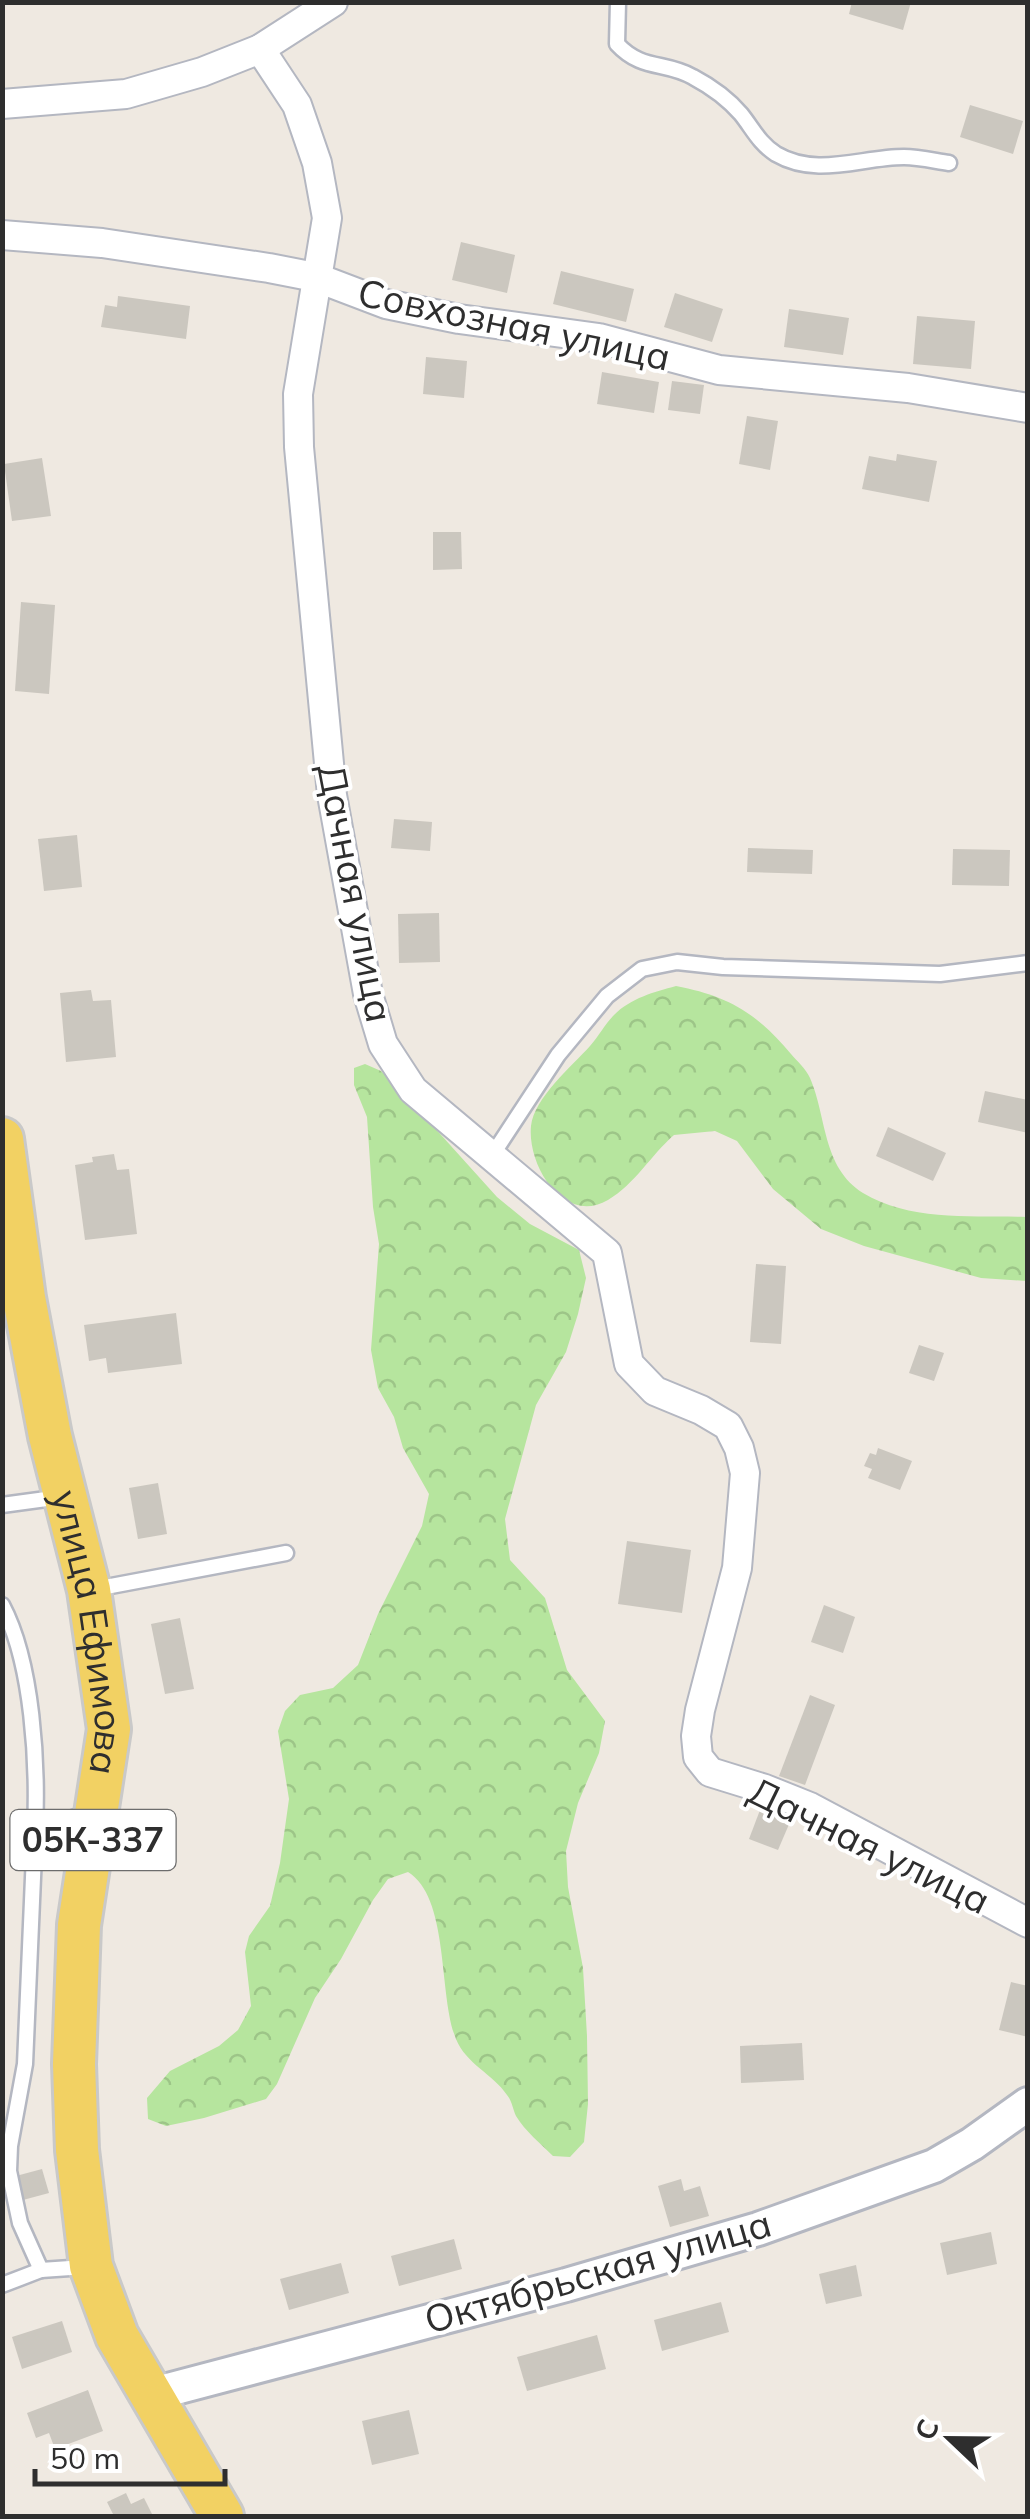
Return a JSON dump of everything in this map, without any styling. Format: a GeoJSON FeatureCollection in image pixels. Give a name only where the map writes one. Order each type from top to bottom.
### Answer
{"type":"FeatureCollection","features":[{"type":"Feature","properties":{"kind":"main road","name":"улица Ефимова"},"geometry":{"type":"LineString","coordinates":[[2,1138],[24,1298],[50,1436],[89,1590],[108,1728],[79,1925],[74,2064],[77,2150],[91,2266],[116,2336],[222,2516]]}},
{"type":"Feature","properties":{"kind":"street"},"geometry":{"type":"LineString","coordinates":[[2,104],[126,94],[202,72],[260,49],[333,2]]}},
{"type":"Feature","properties":{"kind":"street","name":"Дачная улица"},"geometry":{"type":"LineString","coordinates":[[260,49],[297,104],[316,164],[326,218],[298,394],[299,447],[332,795],[368,994],[383,1044],[413,1090],[607,1253],[628,1364],[654,1391],[728,1426],[739,1448],[745,1473],[737,1568],[700,1710],[698,1758],[710,1772],[810,1808],[1028,1923]]}},
{"type":"Feature","properties":{"kind":"street","name":"Совхозная улица"},"geometry":{"type":"LineString","coordinates":[[2,236],[102,243],[314,277],[386,304],[459,319],[599,338],[719,370],[908,388],[1028,408]]}},
{"type":"Feature","properties":{"kind":"street","name":"Октябрьская улица"},"geometry":{"type":"LineString","coordinates":[[149,2395],[566,2285],[758,2229],[934,2166],[1028,2104]]}},
{"type":"Feature","properties":{"kind":"lane"},"geometry":{"type":"LineString","coordinates":[[618,2],[618,44],[628,56],[688,74],[710,87],[741,114],[752,133],[780,156],[805,165],[823,166],[904,156],[949,163]]}},
{"type":"Feature","properties":{"kind":"lane"},"geometry":{"type":"LineString","coordinates":[[491,1157],[558,1055],[607,996],[642,969],[677,962],[940,974],[1028,964]]}},
{"type":"Feature","properties":{"kind":"lane"},"geometry":{"type":"LineString","coordinates":[[2,1505],[66,1497]]}},
{"type":"Feature","properties":{"kind":"lane"},"geometry":{"type":"LineString","coordinates":[[89,1590],[286,1554]]}},
{"type":"Feature","properties":{"kind":"lane"},"geometry":{"type":"LineString","coordinates":[[2,1605],[19,1650],[38,1762],[25,2064],[10,2107],[10,2187],[20,2223],[41,2270]]}},
{"type":"Feature","properties":{"kind":"lane"},"geometry":{"type":"LineString","coordinates":[[35,1831],[98,1810]]}},
{"type":"Feature","properties":{"kind":"lane"},"geometry":{"type":"LineString","coordinates":[[4,2282],[41,2270],[91,2266]]}},
{"type":"Feature","properties":{"kind":"green space"},"geometry":{"type":"Polygon","coordinates":[[[676,986],[740,1008],[801,1065],[815,1093],[840,1170],[863,1193],[922,1213],[1027,1217],[1027,1281],[981,1278],[864,1246],[821,1229],[773,1189],[737,1141],[715,1131],[674,1135],[608,1200],[592,1206],[563,1199],[542,1174],[535,1158],[531,1126],[539,1104],[621,1009],[643,996],[676,986]]]}},
{"type":"Feature","properties":{"kind":"green space"},"geometry":{"type":"Polygon","coordinates":[[[365,1064],[381,1071],[396,1085],[497,1197],[530,1224],[579,1250],[586,1278],[566,1352],[536,1405],[505,1519],[510,1560],[545,1598],[567,1670],[605,1721],[599,1753],[578,1803],[566,1851],[568,1887],[583,1968],[588,2104],[584,2142],[570,2157],[553,2156],[533,2137],[501,2088],[460,2048],[450,2020],[431,1903],[408,1872],[388,1879],[373,1900],[315,1998],[277,2084],[266,2099],[166,2126],[148,2119],[147,2098],[170,2071],[219,2046],[238,2030],[251,2006],[245,1952],[249,1936],[270,1906],[289,1799],[278,1731],[285,1711],[300,1695],[333,1688],[358,1665],[378,1614],[422,1526],[429,1494],[403,1448],[394,1417],[378,1388],[371,1350],[379,1244],[367,1117],[354,1085],[354,1068],[365,1064]]]}},
{"type":"Feature","properties":{"kind":"building"},"geometry":{"type":"Polygon","coordinates":[[[852,2],[911,2],[903,30],[849,14],[852,2]]]}},
{"type":"Feature","properties":{"kind":"building"},"geometry":{"type":"Polygon","coordinates":[[[970,105],[1023,121],[1013,154],[960,137],[970,105]]]}},
{"type":"Feature","properties":{"kind":"building"},"geometry":{"type":"Polygon","coordinates":[[[461,242],[515,255],[507,293],[452,280],[461,242]]]}},
{"type":"Feature","properties":{"kind":"building"},"geometry":{"type":"Polygon","coordinates":[[[561,271],[634,289],[626,322],[553,304],[561,271]]]}},
{"type":"Feature","properties":{"kind":"building"},"geometry":{"type":"Polygon","coordinates":[[[675,293],[723,309],[712,342],[664,327],[675,293]]]}},
{"type":"Feature","properties":{"kind":"building"},"geometry":{"type":"Polygon","coordinates":[[[118,296],[190,306],[186,339],[101,327],[105,305],[117,307],[118,296]]]}},
{"type":"Feature","properties":{"kind":"building"},"geometry":{"type":"Polygon","coordinates":[[[789,309],[849,318],[843,355],[784,347],[789,309]]]}},
{"type":"Feature","properties":{"kind":"building"},"geometry":{"type":"Polygon","coordinates":[[[917,316],[975,321],[971,369],[913,364],[917,316]]]}},
{"type":"Feature","properties":{"kind":"building"},"geometry":{"type":"Polygon","coordinates":[[[426,357],[467,361],[464,398],[423,394],[426,357]]]}},
{"type":"Feature","properties":{"kind":"building"},"geometry":{"type":"Polygon","coordinates":[[[602,372],[659,382],[654,413],[597,404],[602,372]]]}},
{"type":"Feature","properties":{"kind":"building"},"geometry":{"type":"Polygon","coordinates":[[[672,381],[704,385],[700,414],[668,410],[672,381]]]}},
{"type":"Feature","properties":{"kind":"building"},"geometry":{"type":"Polygon","coordinates":[[[747,416],[778,421],[770,470],[739,464],[747,416]]]}},
{"type":"Feature","properties":{"kind":"building"},"geometry":{"type":"Polygon","coordinates":[[[897,454],[937,461],[929,502],[862,489],[869,456],[896,461],[897,454]]]}},
{"type":"Feature","properties":{"kind":"building"},"geometry":{"type":"Polygon","coordinates":[[[42,458],[51,516],[12,521],[4,464],[42,458]]]}},
{"type":"Feature","properties":{"kind":"building"},"geometry":{"type":"Polygon","coordinates":[[[433,532],[461,532],[462,569],[433,570],[433,532]]]}},
{"type":"Feature","properties":{"kind":"building"},"geometry":{"type":"Polygon","coordinates":[[[21,602],[55,605],[49,694],[15,691],[21,602]]]}},
{"type":"Feature","properties":{"kind":"building"},"geometry":{"type":"Polygon","coordinates":[[[394,819],[432,822],[430,851],[391,848],[394,819]]]}},
{"type":"Feature","properties":{"kind":"building"},"geometry":{"type":"Polygon","coordinates":[[[77,835],[82,887],[44,891],[38,839],[77,835]]]}},
{"type":"Feature","properties":{"kind":"building"},"geometry":{"type":"Polygon","coordinates":[[[748,848],[813,850],[812,874],[747,872],[748,848]]]}},
{"type":"Feature","properties":{"kind":"building"},"geometry":{"type":"Polygon","coordinates":[[[953,849],[1010,850],[1009,886],[952,885],[953,849]]]}},
{"type":"Feature","properties":{"kind":"building"},"geometry":{"type":"Polygon","coordinates":[[[439,913],[440,962],[399,963],[398,914],[439,913]]]}},
{"type":"Feature","properties":{"kind":"building"},"geometry":{"type":"Polygon","coordinates":[[[91,990],[93,1001],[111,1000],[116,1057],[66,1062],[60,993],[91,990]]]}},
{"type":"Feature","properties":{"kind":"building"},"geometry":{"type":"Polygon","coordinates":[[[985,1091],[1028,1100],[1028,1133],[978,1122],[985,1091]]]}},
{"type":"Feature","properties":{"kind":"building"},"geometry":{"type":"Polygon","coordinates":[[[888,1127],[946,1153],[933,1181],[876,1156],[888,1127]]]}},
{"type":"Feature","properties":{"kind":"building"},"geometry":{"type":"Polygon","coordinates":[[[114,1154],[117,1170],[129,1169],[137,1234],[85,1240],[75,1165],[93,1162],[92,1157],[114,1154]]]}},
{"type":"Feature","properties":{"kind":"building"},"geometry":{"type":"Polygon","coordinates":[[[756,1264],[786,1266],[781,1344],[750,1342],[756,1264]]]}},
{"type":"Feature","properties":{"kind":"building"},"geometry":{"type":"Polygon","coordinates":[[[176,1313],[182,1364],[108,1373],[106,1358],[89,1361],[84,1325],[176,1313]]]}},
{"type":"Feature","properties":{"kind":"building"},"geometry":{"type":"Polygon","coordinates":[[[919,1345],[944,1353],[934,1381],[909,1373],[919,1345]]]}},
{"type":"Feature","properties":{"kind":"building"},"geometry":{"type":"Polygon","coordinates":[[[878,1448],[912,1461],[900,1490],[868,1478],[872,1469],[864,1466],[870,1453],[876,1455],[878,1448]]]}},
{"type":"Feature","properties":{"kind":"building"},"geometry":{"type":"Polygon","coordinates":[[[158,1483],[167,1534],[138,1539],[129,1488],[158,1483]]]}},
{"type":"Feature","properties":{"kind":"building"},"geometry":{"type":"Polygon","coordinates":[[[627,1541],[691,1550],[682,1613],[618,1604],[627,1541]]]}},
{"type":"Feature","properties":{"kind":"building"},"geometry":{"type":"Polygon","coordinates":[[[824,1605],[855,1617],[843,1653],[811,1642],[824,1605]]]}},
{"type":"Feature","properties":{"kind":"building"},"geometry":{"type":"Polygon","coordinates":[[[180,1618],[194,1689],[165,1694],[151,1624],[180,1618]]]}},
{"type":"Feature","properties":{"kind":"building"},"geometry":{"type":"Polygon","coordinates":[[[810,1695],[835,1705],[805,1785],[779,1776],[810,1695]]]}},
{"type":"Feature","properties":{"kind":"building"},"geometry":{"type":"Polygon","coordinates":[[[760,1810],[790,1822],[778,1850],[749,1839],[760,1810]]]}},
{"type":"Feature","properties":{"kind":"building"},"geometry":{"type":"Polygon","coordinates":[[[1011,1982],[1028,1986],[1028,2037],[999,2030],[1011,1982]]]}},
{"type":"Feature","properties":{"kind":"building"},"geometry":{"type":"Polygon","coordinates":[[[802,2043],[804,2080],[741,2083],[740,2046],[802,2043]]]}},
{"type":"Feature","properties":{"kind":"building"},"geometry":{"type":"Polygon","coordinates":[[[42,2169],[49,2193],[23,2200],[16,2176],[42,2169]]]}},
{"type":"Feature","properties":{"kind":"building"},"geometry":{"type":"Polygon","coordinates":[[[681,2179],[684,2191],[700,2186],[709,2216],[670,2227],[658,2186],[681,2179]]]}},
{"type":"Feature","properties":{"kind":"building"},"geometry":{"type":"Polygon","coordinates":[[[991,2232],[997,2264],[947,2275],[940,2243],[991,2232]]]}},
{"type":"Feature","properties":{"kind":"building"},"geometry":{"type":"Polygon","coordinates":[[[454,2239],[462,2269],[399,2286],[391,2256],[454,2239]]]}},
{"type":"Feature","properties":{"kind":"building"},"geometry":{"type":"Polygon","coordinates":[[[341,2263],[349,2293],[289,2310],[280,2279],[341,2263]]]}},
{"type":"Feature","properties":{"kind":"building"},"geometry":{"type":"Polygon","coordinates":[[[856,2265],[862,2296],[826,2304],[819,2274],[856,2265]]]}},
{"type":"Feature","properties":{"kind":"building"},"geometry":{"type":"Polygon","coordinates":[[[721,2302],[729,2332],[662,2351],[654,2320],[721,2302]]]}},
{"type":"Feature","properties":{"kind":"building"},"geometry":{"type":"Polygon","coordinates":[[[62,2321],[72,2352],[22,2369],[12,2337],[62,2321]]]}},
{"type":"Feature","properties":{"kind":"building"},"geometry":{"type":"Polygon","coordinates":[[[597,2335],[606,2369],[527,2391],[517,2357],[597,2335]]]}},
{"type":"Feature","properties":{"kind":"building"},"geometry":{"type":"Polygon","coordinates":[[[88,2390],[103,2431],[55,2449],[49,2433],[36,2438],[27,2413],[88,2390]]]}},
{"type":"Feature","properties":{"kind":"building"},"geometry":{"type":"Polygon","coordinates":[[[409,2410],[419,2454],[372,2465],[362,2421],[409,2410]]]}},
{"type":"Feature","properties":{"kind":"building"},"geometry":{"type":"Polygon","coordinates":[[[126,2493],[131,2504],[144,2498],[153,2516],[114,2516],[107,2502],[126,2493]]]}}]}
